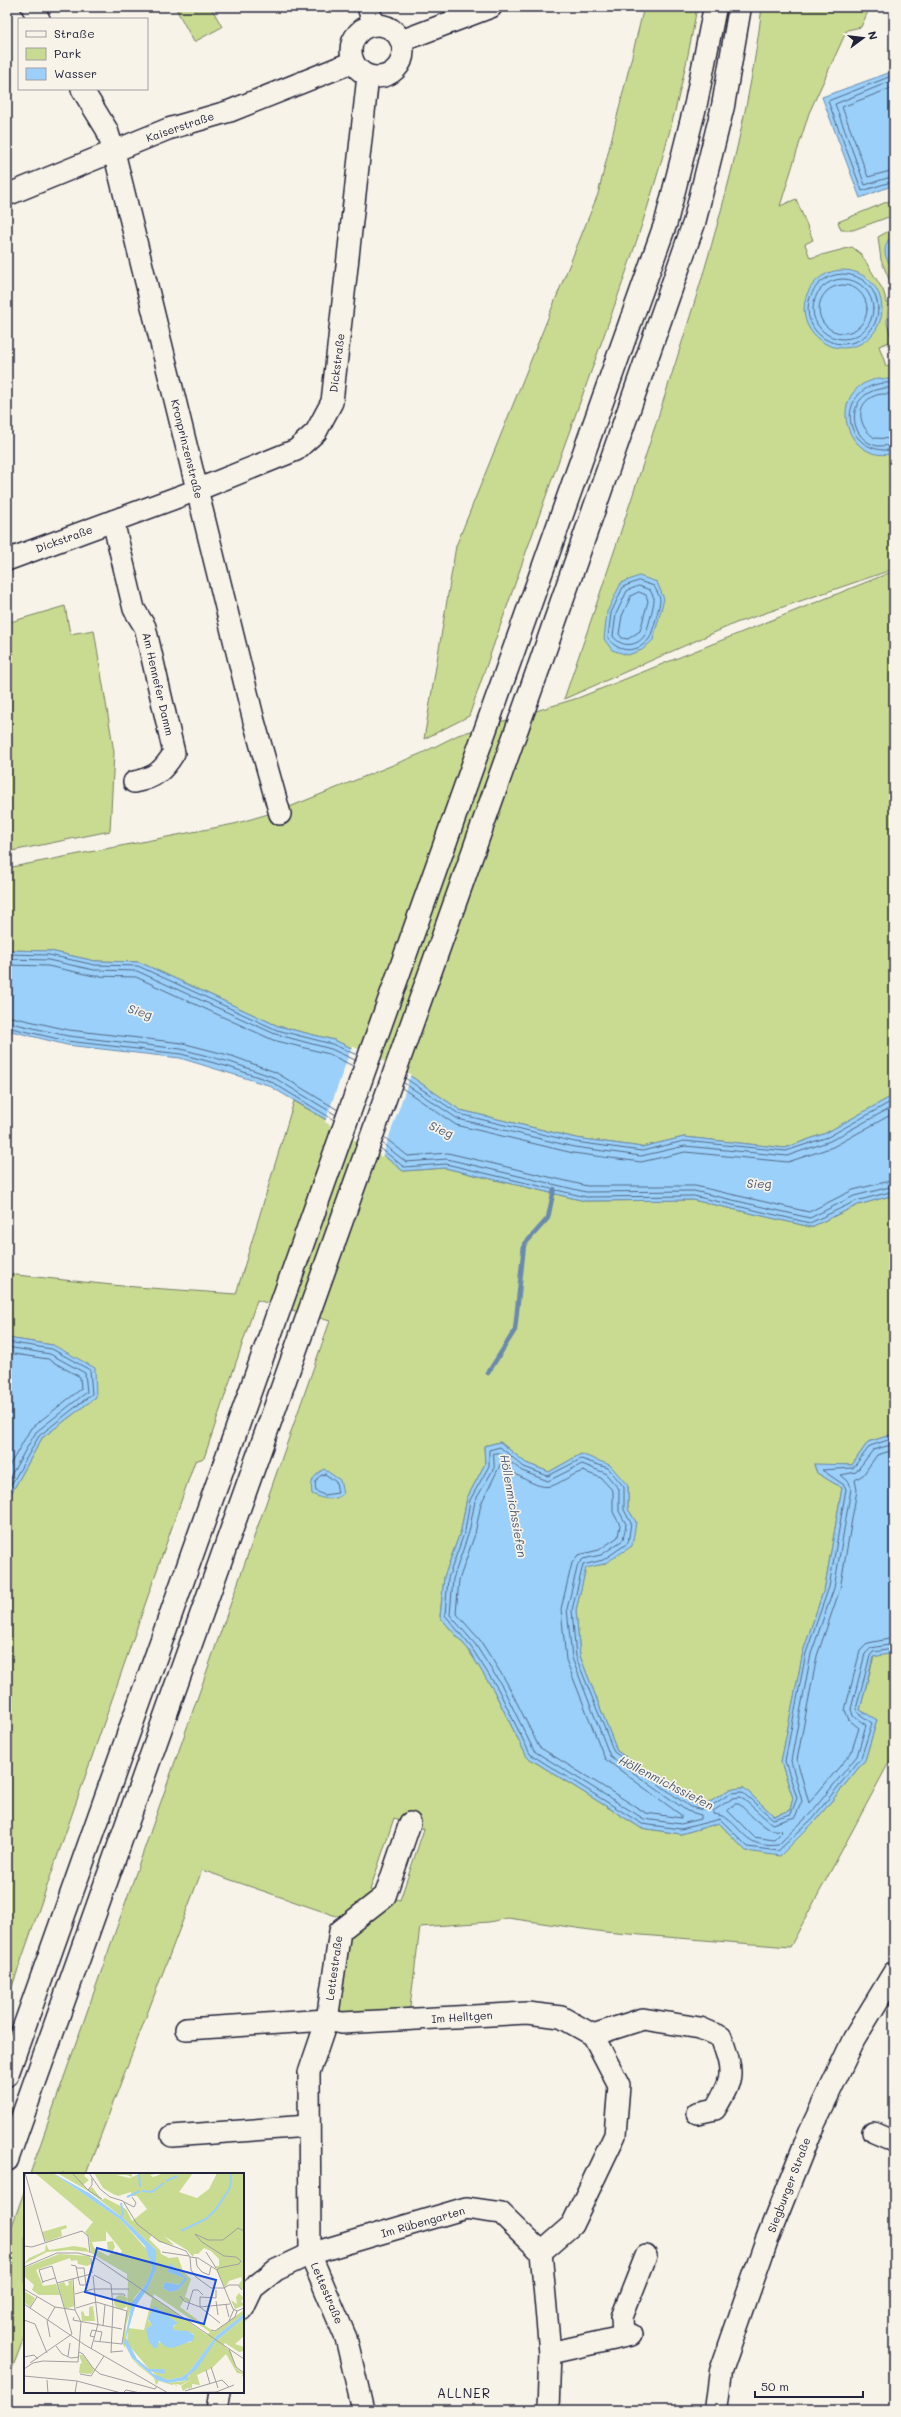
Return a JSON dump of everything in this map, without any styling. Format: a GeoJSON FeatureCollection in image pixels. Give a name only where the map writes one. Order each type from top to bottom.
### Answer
{"type":"FeatureCollection","features":[{"type":"Feature","properties":{"kind":"main road"},"geometry":{"type":"LineString","coordinates":[[7,2075],[192,1557],[228,1449],[666,222],[696,103],[715,7]]}},
{"type":"Feature","properties":{"kind":"main road"},"geometry":{"type":"LineString","coordinates":[[7,2160],[523,710],[694,223],[723,106],[740,7]]}},
{"type":"Feature","properties":{"kind":"main road","name":"Siegburger Straße"},"geometry":{"type":"LineString","coordinates":[[716,2410],[720,2371],[766,2242],[810,2132],[854,2039],[894,1973]]}},
{"type":"Feature","properties":{"kind":"street"},"geometry":{"type":"LineString","coordinates":[[32,7],[38,18]]}},
{"type":"Feature","properties":{"kind":"street"},"geometry":{"type":"LineString","coordinates":[[401,41],[491,7]]}},
{"type":"Feature","properties":{"kind":"street"},"geometry":{"type":"LineString","coordinates":[[371,16],[392,31],[401,41],[402,56],[396,69],[383,77],[361,69],[351,54],[354,38],[362,30],[371,16]]}},
{"type":"Feature","properties":{"kind":"street","name":"Kaiserstraße"},"geometry":{"type":"LineString","coordinates":[[7,195],[168,129],[361,69]]}},
{"type":"Feature","properties":{"kind":"street","name":"Dickstraße"},"geometry":{"type":"LineString","coordinates":[[7,560],[198,490],[296,450],[316,432],[332,402],[361,69]]}},
{"type":"Feature","properties":{"kind":"street","name":"Kronprinzenstraße"},"geometry":{"type":"LineString","coordinates":[[83,90],[107,130],[114,152],[254,721],[280,814]]}},
{"type":"Feature","properties":{"kind":"street","name":"Am Hennefer Damm"},"geometry":{"type":"LineString","coordinates":[[113,521],[134,609],[146,627],[174,753],[164,769],[148,780],[134,782]]}},
{"type":"Feature","properties":{"kind":"street","name":"Lettestraße"},"geometry":{"type":"LineString","coordinates":[[364,2410],[346,2338],[310,2254],[308,2126],[309,2073],[327,2020],[340,1931],[385,1896],[410,1823]]}},
{"type":"Feature","properties":{"kind":"street","name":"Im Helltgen"},"geometry":{"type":"LineString","coordinates":[[327,2020],[342,2023],[528,2013],[561,2017],[593,2035]]}},
{"type":"Feature","properties":{"kind":"street"},"geometry":{"type":"LineString","coordinates":[[548,2410],[550,2353],[541,2252],[572,2225],[615,2135],[619,2085],[593,2035],[643,2019],[700,2028],[721,2037],[732,2069],[728,2088],[715,2109],[697,2113]]}},
{"type":"Feature","properties":{"kind":"street"},"geometry":{"type":"LineString","coordinates":[[186,2029],[327,2020]]}},
{"type":"Feature","properties":{"kind":"street"},"geometry":{"type":"LineString","coordinates":[[172,2136],[308,2126]]}},
{"type":"Feature","properties":{"kind":"street"},"geometry":{"type":"LineString","coordinates":[[873,2132],[894,2141]]}},
{"type":"Feature","properties":{"kind":"street","name":"Im Rübengarten"},"geometry":{"type":"LineString","coordinates":[[244,2307],[253,2288],[276,2270],[310,2254],[466,2208],[501,2213],[541,2252]]}},
{"type":"Feature","properties":{"kind":"street"},"geometry":{"type":"LineString","coordinates":[[550,2353],[627,2336],[622,2317],[646,2256]]}},
{"type":"Feature","properties":{"kind":"street"},"geometry":{"type":"LineString","coordinates":[[217,2410],[220,2393]]}},
{"type":"Feature","properties":{"kind":"green space"},"geometry":{"type":"Polygon","coordinates":[[[175,7],[211,7],[222,27],[194,42],[175,7]]]}},
{"type":"Feature","properties":{"kind":"green space"},"geometry":{"type":"Polygon","coordinates":[[[644,7],[697,7],[675,109],[647,209],[614,307],[469,716],[424,739],[456,546],[598,194],[644,7]]]}},
{"type":"Feature","properties":{"kind":"green space"},"geometry":{"type":"Polygon","coordinates":[[[762,7],[870,7],[861,27],[847,30],[809,113],[780,206],[796,199],[813,240],[805,244],[810,258],[852,247],[861,254],[883,290],[888,306],[887,323],[892,341],[879,346],[886,366],[894,364],[894,569],[736,623],[564,699],[643,464],[711,246],[747,103],[762,7]]]}},
{"type":"Feature","properties":{"kind":"green space"},"geometry":{"type":"Polygon","coordinates":[[[894,199],[894,215],[853,230],[841,230],[838,222],[894,199]]]}},
{"type":"Feature","properties":{"kind":"green space"},"geometry":{"type":"Polygon","coordinates":[[[894,228],[894,291],[881,260],[878,237],[894,228]]]}},
{"type":"Feature","properties":{"kind":"green space"},"geometry":{"type":"Polygon","coordinates":[[[894,571],[894,1095],[826,1133],[785,1148],[684,1137],[642,1147],[576,1138],[460,1110],[406,1073],[334,1040],[278,1026],[139,962],[95,961],[50,951],[7,950],[7,868],[234,824],[282,810],[420,754],[458,735],[578,698],[894,571]]]}},
{"type":"Feature","properties":{"kind":"green space"},"geometry":{"type":"Polygon","coordinates":[[[65,606],[70,634],[94,630],[114,752],[110,831],[7,852],[7,623],[65,606]]]}},
{"type":"Feature","properties":{"kind":"green space"},"geometry":{"type":"Polygon","coordinates":[[[294,1101],[374,1148],[403,1171],[445,1168],[585,1201],[693,1200],[811,1227],[858,1205],[894,1195],[894,1434],[868,1442],[852,1465],[814,1465],[817,1473],[842,1488],[825,1586],[803,1652],[781,1762],[793,1798],[790,1810],[774,1816],[744,1788],[730,1789],[704,1806],[692,1803],[617,1751],[580,1656],[576,1610],[586,1567],[604,1564],[636,1522],[628,1509],[628,1486],[581,1454],[549,1472],[526,1463],[500,1442],[484,1446],[485,1464],[467,1498],[461,1530],[444,1577],[440,1617],[468,1649],[494,1691],[527,1757],[641,1828],[681,1834],[719,1823],[746,1851],[816,1820],[865,1760],[877,1720],[860,1710],[874,1656],[894,1653],[894,1753],[790,1947],[604,1932],[508,1918],[489,1922],[420,1927],[409,2015],[344,2016],[336,2005],[344,1944],[359,1919],[336,1916],[202,1870],[86,2173],[30,2173],[330,1321],[257,1300],[204,1458],[195,1461],[7,2001],[7,1501],[42,1438],[96,1397],[53,1345],[7,1338],[7,1274],[122,1286],[236,1294],[294,1101]],[[394,1818],[370,1890],[382,1894],[407,1822],[394,1818]],[[411,1824],[388,1896],[400,1900],[424,1829],[411,1824]]]}},
{"type":"Feature","properties":{"kind":"green space"},"geometry":{"type":"Polygon","coordinates":[[[24,2192],[24,2338],[7,2382],[7,2240],[24,2192]]]}},
{"type":"Feature","properties":{"kind":"water"},"geometry":{"type":"Polygon","coordinates":[[[894,71],[894,185],[860,198],[822,97],[894,71]]]}},
{"type":"Feature","properties":{"kind":"water"},"geometry":{"type":"Polygon","coordinates":[[[894,234],[894,268],[887,260],[885,251],[887,242],[894,234]]]}},
{"type":"Feature","properties":{"kind":"water"},"geometry":{"type":"Polygon","coordinates":[[[843,270],[858,273],[865,277],[875,287],[879,294],[882,309],[879,324],[875,331],[865,341],[858,345],[843,348],[828,345],[821,341],[811,331],[807,324],[804,309],[807,294],[811,287],[821,277],[828,273],[843,270]]]}},
{"type":"Feature","properties":{"kind":"water"},"geometry":{"type":"Polygon","coordinates":[[[878,378],[894,380],[894,453],[883,455],[875,454],[861,447],[849,430],[846,420],[846,410],[854,391],[863,384],[878,378]]]}},
{"type":"Feature","properties":{"kind":"water"},"geometry":{"type":"Polygon","coordinates":[[[639,576],[657,582],[664,599],[653,640],[642,650],[628,655],[612,650],[604,639],[607,612],[621,583],[639,576]]]}},
{"type":"Feature","properties":{"kind":"water","name":"Sieg"},"geometry":{"type":"Polygon","coordinates":[[[7,950],[50,951],[95,961],[139,962],[278,1026],[334,1040],[406,1073],[460,1110],[576,1138],[642,1147],[684,1137],[785,1148],[826,1133],[894,1095],[894,1195],[858,1205],[811,1227],[693,1200],[585,1201],[445,1168],[403,1171],[374,1148],[268,1085],[180,1058],[67,1045],[7,1030],[7,950]]]}},
{"type":"Feature","properties":{"kind":"water"},"geometry":{"type":"Polygon","coordinates":[[[7,1338],[53,1345],[95,1368],[96,1397],[42,1438],[7,1501],[7,1338]]]}},
{"type":"Feature","properties":{"kind":"water"},"geometry":{"type":"Polygon","coordinates":[[[894,1434],[894,1653],[873,1657],[860,1710],[877,1720],[865,1760],[816,1820],[780,1856],[746,1851],[719,1823],[681,1834],[641,1828],[527,1757],[494,1691],[468,1649],[440,1617],[444,1577],[461,1530],[467,1498],[485,1464],[484,1446],[500,1442],[526,1463],[549,1472],[581,1454],[610,1465],[628,1486],[628,1509],[636,1522],[632,1546],[604,1564],[586,1568],[576,1610],[580,1656],[617,1751],[692,1803],[704,1806],[730,1789],[744,1788],[774,1816],[790,1810],[793,1798],[781,1762],[803,1652],[825,1586],[842,1488],[817,1473],[814,1464],[852,1465],[868,1442],[894,1434]]]}},
{"type":"Feature","properties":{"kind":"water"},"geometry":{"type":"Polygon","coordinates":[[[324,1469],[340,1480],[343,1494],[339,1497],[328,1499],[312,1494],[311,1486],[313,1479],[324,1469]]]}},
{"type":"Feature","properties":{"kind":"pier"},"geometry":{"type":"Polygon","coordinates":[[[352,1046],[411,1074],[382,1157],[325,1122],[352,1046]]]}},
{"type":"Feature","properties":{"kind":"waterway","name":"Höllenmichssiefen"},"geometry":{"type":"LineString","coordinates":[[488,1373],[515,1330],[524,1245],[548,1218],[554,1189]]}},
{"type":"Feature","properties":{"kind":"district","name":"ALLNER"},"geometry":{"type":"Point","coordinates":[464,2393]}}]}
